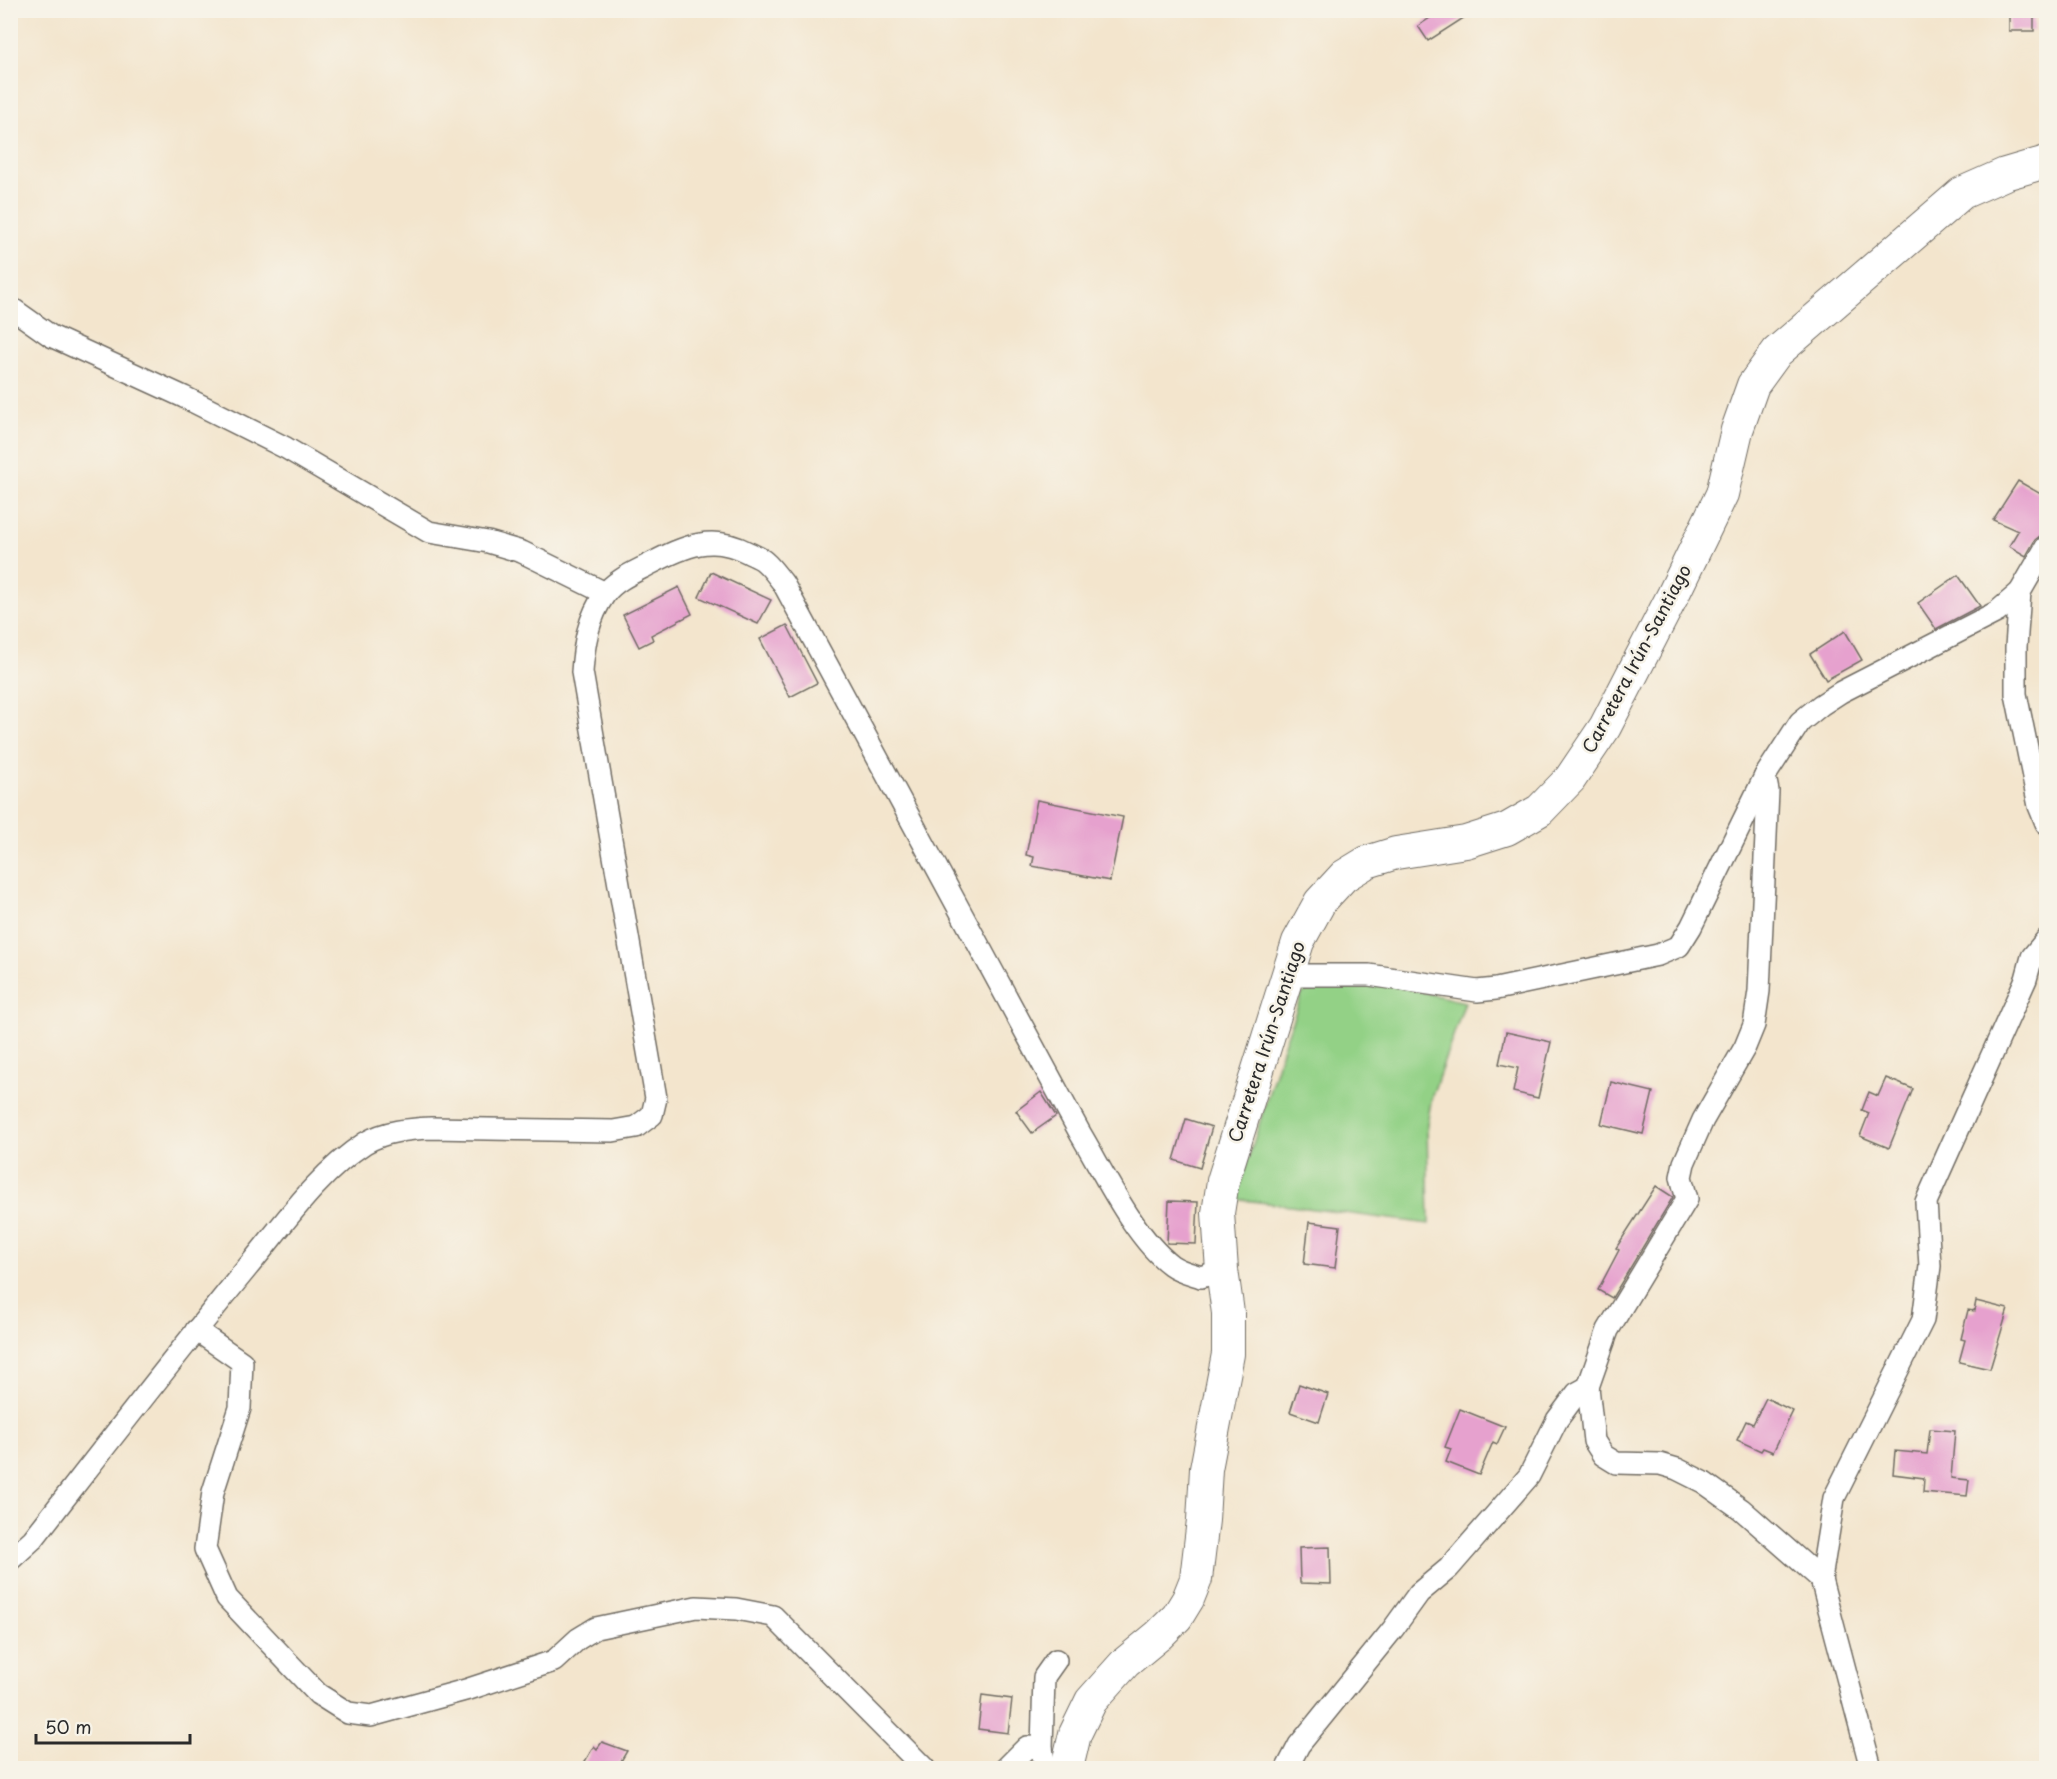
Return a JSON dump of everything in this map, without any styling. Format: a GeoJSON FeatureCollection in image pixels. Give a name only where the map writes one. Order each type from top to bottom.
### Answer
{"type":"FeatureCollection","features":[{"type":"Feature","properties":{"kind":"highway","name":"Carretera Irún-Santiago"},"geometry":{"type":"LineString","coordinates":[[1067,1768],[1076,1734],[1091,1701],[1125,1663],[1177,1617],[1196,1579],[1206,1469],[1228,1354],[1228,1313],[1218,1213],[1222,1180],[1298,942],[1320,902],[1344,876],[1367,862],[1396,853],[1466,842],[1507,829],[1540,810],[1570,779],[1605,727],[1722,494],[1737,430],[1753,385],[1777,352],[1962,193],[2005,174],[2046,162]]}},
{"type":"Feature","properties":{"kind":"street"},"geometry":{"type":"LineString","coordinates":[[10,307],[51,336],[184,397],[286,448],[429,532],[488,542],[522,552],[605,593]]}},
{"type":"Feature","properties":{"kind":"street"},"geometry":{"type":"LineString","coordinates":[[10,1560],[33,1539],[196,1330],[312,1190],[340,1161],[368,1142],[401,1130],[431,1128],[613,1131],[636,1127],[652,1115],[656,1098],[582,672],[584,643],[592,617],[605,593],[620,580],[694,544],[714,543],[738,547],[764,561],[783,583],[1115,1193],[1148,1243],[1173,1266],[1201,1277],[1222,1270]]}},
{"type":"Feature","properties":{"kind":"street"},"geometry":{"type":"LineString","coordinates":[[1287,975],[1369,975],[1477,991],[1658,955],[1679,946],[1691,927],[1765,776],[1800,722],[1841,692],[1997,612],[2020,592],[2046,547]]}},
{"type":"Feature","properties":{"kind":"street"},"geometry":{"type":"LineString","coordinates":[[2020,592],[2016,647],[2016,694],[2039,806],[2046,823]]}},
{"type":"Feature","properties":{"kind":"street"},"geometry":{"type":"LineString","coordinates":[[1765,776],[1768,791],[1759,991],[1754,1025],[1745,1047],[1703,1120],[1684,1162],[1681,1177],[1687,1199],[1608,1330],[1588,1387],[1594,1441],[1603,1455],[1616,1463],[1660,1464],[1677,1469],[1704,1482],[1741,1509],[1821,1579]]}},
{"type":"Feature","properties":{"kind":"street"},"geometry":{"type":"LineString","coordinates":[[1871,1768],[1821,1579],[1834,1498],[1923,1320],[1930,1266],[1926,1202],[2026,979],[2032,957],[2046,940]]}},
{"type":"Feature","properties":{"kind":"street"},"geometry":{"type":"LineString","coordinates":[[196,1330],[242,1362],[240,1408],[213,1492],[205,1549],[227,1598],[318,1694],[348,1713],[371,1716],[469,1689],[554,1661],[578,1639],[596,1628],[696,1607],[736,1609],[773,1616],[924,1768]]}},
{"type":"Feature","properties":{"kind":"street"},"geometry":{"type":"LineString","coordinates":[[1287,1768],[1299,1745],[1393,1629],[1419,1593],[1449,1568],[1529,1476],[1557,1420],[1577,1393],[1588,1387]]}},
{"type":"Feature","properties":{"kind":"street"},"geometry":{"type":"LineString","coordinates":[[1043,1758],[1044,1677],[1056,1660]]}},
{"type":"Feature","properties":{"kind":"street"},"geometry":{"type":"LineString","coordinates":[[1006,1768],[1027,1747],[1043,1758]]}},
{"type":"Feature","properties":{"kind":"green space"},"geometry":{"type":"Polygon","coordinates":[[[1318,983],[1383,983],[1465,1002],[1432,1096],[1427,1124],[1429,1224],[1236,1199],[1283,1047],[1302,994],[1318,983]]]}},
{"type":"Feature","properties":{"kind":"building"},"geometry":{"type":"Polygon","coordinates":[[[1442,10],[1476,10],[1428,41],[1418,26],[1442,10]]]}},
{"type":"Feature","properties":{"kind":"building"},"geometry":{"type":"Polygon","coordinates":[[[2009,10],[2034,10],[2034,31],[2009,31],[2009,10]]]}},
{"type":"Feature","properties":{"kind":"building"},"geometry":{"type":"Polygon","coordinates":[[[2018,481],[2046,497],[2046,534],[2035,540],[2026,556],[2009,546],[2018,531],[1993,520],[2018,481]]]}},
{"type":"Feature","properties":{"kind":"building"},"geometry":{"type":"Polygon","coordinates":[[[711,572],[771,600],[758,624],[699,597],[711,572]]]}},
{"type":"Feature","properties":{"kind":"building"},"geometry":{"type":"Polygon","coordinates":[[[1958,575],[1980,606],[1936,629],[1918,603],[1958,575]]]}},
{"type":"Feature","properties":{"kind":"building"},"geometry":{"type":"Polygon","coordinates":[[[679,587],[692,614],[651,635],[653,640],[639,647],[623,615],[679,587]]]}},
{"type":"Feature","properties":{"kind":"building"},"geometry":{"type":"Polygon","coordinates":[[[787,625],[817,683],[790,697],[760,639],[787,625]]]}},
{"type":"Feature","properties":{"kind":"building"},"geometry":{"type":"Polygon","coordinates":[[[1845,631],[1862,660],[1826,680],[1810,654],[1845,631]]]}},
{"type":"Feature","properties":{"kind":"building"},"geometry":{"type":"Polygon","coordinates":[[[1037,800],[1123,817],[1110,881],[1032,866],[1034,857],[1026,855],[1037,800]]]}},
{"type":"Feature","properties":{"kind":"building"},"geometry":{"type":"Polygon","coordinates":[[[1506,1032],[1551,1042],[1538,1098],[1513,1092],[1518,1068],[1499,1064],[1506,1032]]]}},
{"type":"Feature","properties":{"kind":"building"},"geometry":{"type":"Polygon","coordinates":[[[1886,1078],[1913,1089],[1889,1148],[1860,1136],[1869,1113],[1862,1110],[1869,1092],[1878,1096],[1886,1078]]]}},
{"type":"Feature","properties":{"kind":"building"},"geometry":{"type":"Polygon","coordinates":[[[1611,1082],[1653,1092],[1643,1134],[1601,1124],[1611,1082]]]}},
{"type":"Feature","properties":{"kind":"building"},"geometry":{"type":"Polygon","coordinates":[[[1041,1092],[1056,1116],[1032,1133],[1016,1111],[1041,1092]]]}},
{"type":"Feature","properties":{"kind":"building"},"geometry":{"type":"Polygon","coordinates":[[[1186,1119],[1212,1127],[1200,1168],[1174,1160],[1186,1119]]]}},
{"type":"Feature","properties":{"kind":"building"},"geometry":{"type":"Polygon","coordinates":[[[1656,1186],[1673,1197],[1612,1298],[1598,1290],[1619,1250],[1616,1248],[1656,1186]]]}},
{"type":"Feature","properties":{"kind":"building"},"geometry":{"type":"Polygon","coordinates":[[[1169,1201],[1198,1202],[1196,1244],[1167,1243],[1169,1201]]]}},
{"type":"Feature","properties":{"kind":"building"},"geometry":{"type":"Polygon","coordinates":[[[1309,1222],[1340,1226],[1335,1268],[1304,1264],[1309,1222]]]}},
{"type":"Feature","properties":{"kind":"building"},"geometry":{"type":"Polygon","coordinates":[[[1976,1301],[2008,1309],[1990,1369],[1959,1362],[1965,1340],[1961,1339],[1968,1310],[1974,1311],[1976,1301]]]}},
{"type":"Feature","properties":{"kind":"building"},"geometry":{"type":"Polygon","coordinates":[[[1299,1384],[1328,1394],[1319,1422],[1290,1412],[1299,1384]]]}},
{"type":"Feature","properties":{"kind":"building"},"geometry":{"type":"Polygon","coordinates":[[[1766,1398],[1793,1411],[1773,1452],[1763,1448],[1761,1451],[1737,1440],[1746,1421],[1753,1424],[1766,1398]]]}},
{"type":"Feature","properties":{"kind":"building"},"geometry":{"type":"Polygon","coordinates":[[[1460,1409],[1505,1427],[1497,1444],[1493,1442],[1479,1475],[1446,1462],[1451,1449],[1445,1447],[1460,1409]]]}},
{"type":"Feature","properties":{"kind":"building"},"geometry":{"type":"Polygon","coordinates":[[[1930,1429],[1955,1431],[1951,1478],[1969,1480],[1967,1496],[1923,1492],[1924,1478],[1893,1474],[1895,1451],[1927,1454],[1930,1429]]]}},
{"type":"Feature","properties":{"kind":"building"},"geometry":{"type":"Polygon","coordinates":[[[1330,1547],[1331,1584],[1300,1583],[1299,1548],[1330,1547]]]}},
{"type":"Feature","properties":{"kind":"building"},"geometry":{"type":"Polygon","coordinates":[[[982,1695],[1012,1699],[1008,1733],[978,1729],[982,1695]]]}},
{"type":"Feature","properties":{"kind":"building"},"geometry":{"type":"Polygon","coordinates":[[[602,1742],[627,1751],[617,1768],[581,1768],[594,1746],[597,1749],[602,1742]]]}}]}
